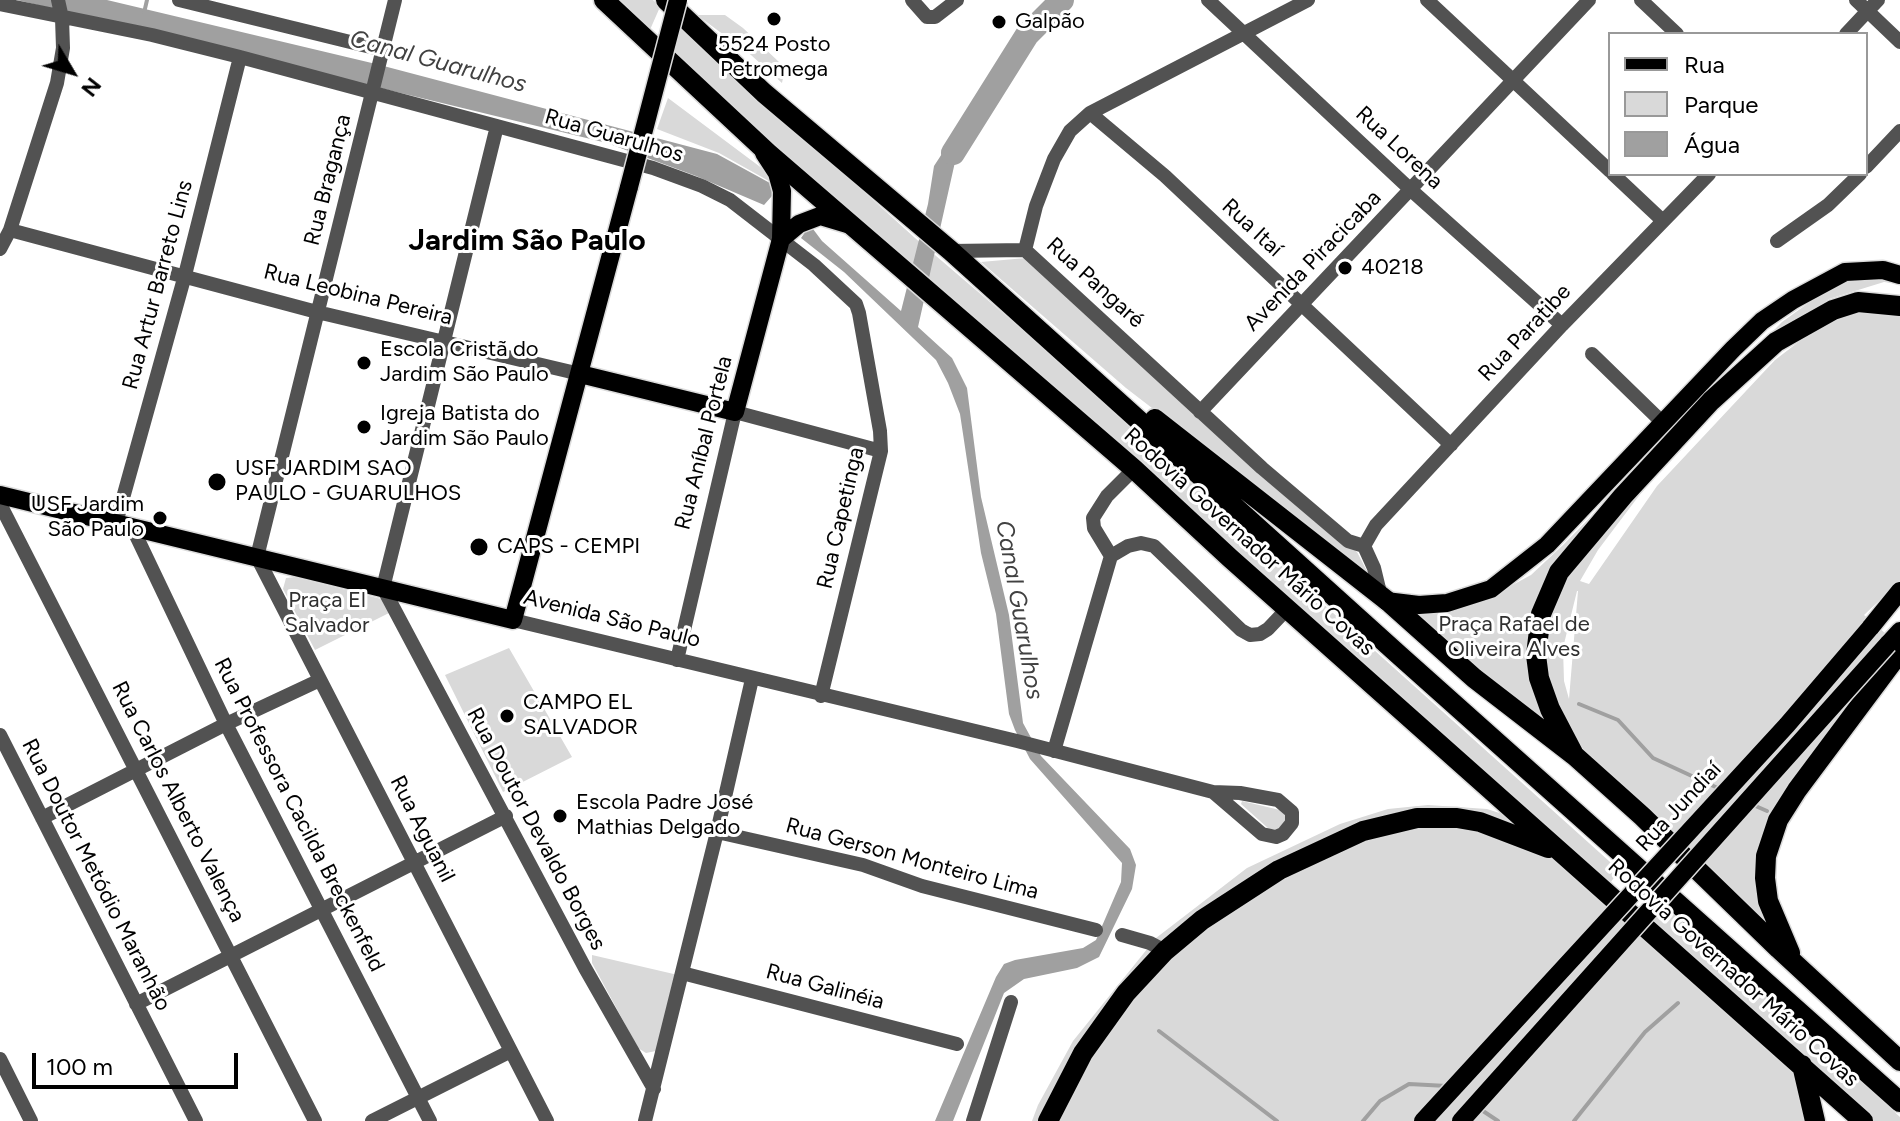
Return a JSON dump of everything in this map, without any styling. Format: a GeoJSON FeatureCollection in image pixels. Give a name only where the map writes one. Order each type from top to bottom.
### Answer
{"type":"FeatureCollection","features":[{"type":"Feature","properties":{"kind":"highway","name":"Rodovia Governador Mário Covas"},"geometry":{"type":"LineString","coordinates":[[604,0],[758,143],[1134,469],[1287,609],[1570,858],[1620,907],[1863,1121]]}},
{"type":"Feature","properties":{"kind":"highway","name":"Rodovia Governador Mário Covas"},"geometry":{"type":"LineString","coordinates":[[666,0],[764,93],[951,251],[1900,1102]]}},
{"type":"Feature","properties":{"kind":"highway"},"geometry":{"type":"LineString","coordinates":[[1575,756],[1550,709],[1539,678],[1536,655],[1541,614],[1559,572],[1623,496],[1711,401],[1776,342],[1833,310],[1858,302],[1900,306]]}},
{"type":"Feature","properties":{"kind":"highway"},"geometry":{"type":"LineString","coordinates":[[1072,359],[1179,435],[1384,599],[1474,678],[1575,756],[1900,1061]]}},
{"type":"Feature","properties":{"kind":"highway"},"geometry":{"type":"LineString","coordinates":[[1795,964],[1768,901],[1766,856],[1778,820],[1896,642]]}},
{"type":"Feature","properties":{"kind":"highway"},"geometry":{"type":"LineString","coordinates":[[1048,1121],[1070,1075],[1126,993],[1165,951],[1226,903],[1270,875],[1345,838],[1401,820],[1442,818],[1480,822],[1527,838],[1570,858]]}},
{"type":"Feature","properties":{"kind":"highway"},"geometry":{"type":"LineString","coordinates":[[1802,1065],[1815,1121]]}},
{"type":"Feature","properties":{"kind":"main road"},"geometry":{"type":"LineString","coordinates":[[513,620],[678,0]]}},
{"type":"Feature","properties":{"kind":"main road","name":"Rua Aníbal Portela"},"geometry":{"type":"LineString","coordinates":[[735,412],[787,225],[777,173],[758,143]]}},
{"type":"Feature","properties":{"kind":"main road"},"geometry":{"type":"LineString","coordinates":[[787,225],[820,216],[856,227]]}},
{"type":"Feature","properties":{"kind":"main road"},"geometry":{"type":"LineString","coordinates":[[1384,599],[1419,605],[1447,603],[1491,589],[1547,545],[1762,321],[1845,272],[1883,270],[1900,275]]}},
{"type":"Feature","properties":{"kind":"main road","name":"Rua Leobina Pereira"},"geometry":{"type":"LineString","coordinates":[[580,374],[735,412]]}},
{"type":"Feature","properties":{"kind":"main road","name":"Avenida São Paulo"},"geometry":{"type":"LineString","coordinates":[[0,495],[513,620]]}},
{"type":"Feature","properties":{"kind":"main road","name":"Rua Jundiaí"},"geometry":{"type":"LineString","coordinates":[[1423,1121],[1787,725],[1900,591]]}},
{"type":"Feature","properties":{"kind":"main road","name":"Rua Jundiaí"},"geometry":{"type":"LineString","coordinates":[[1461,1121],[1896,642]]}},
{"type":"Feature","properties":{"kind":"street"},"geometry":{"type":"LineString","coordinates":[[179,0],[382,56]]}},
{"type":"Feature","properties":{"kind":"street","name":"Rua Bragança"},"geometry":{"type":"LineString","coordinates":[[257,557],[395,0]]}},
{"type":"Feature","properties":{"kind":"street"},"geometry":{"type":"LineString","coordinates":[[912,0],[927,17],[935,17],[957,0]]}},
{"type":"Feature","properties":{"kind":"street","name":"Rua Lorena"},"geometry":{"type":"LineString","coordinates":[[1208,0],[1411,190],[1562,325]]}},
{"type":"Feature","properties":{"kind":"street","name":"Rua Pangaré"},"geometry":{"type":"LineString","coordinates":[[1308,0],[1090,113],[1070,131],[1054,159],[1036,206],[1025,250],[1200,412],[1348,541],[1364,546]]}},
{"type":"Feature","properties":{"kind":"street"},"geometry":{"type":"LineString","coordinates":[[1427,0],[1608,168]]}},
{"type":"Feature","properties":{"kind":"street","name":"Avenida Piracicaba"},"geometry":{"type":"LineString","coordinates":[[1200,412],[1589,0]]}},
{"type":"Feature","properties":{"kind":"street"},"geometry":{"type":"LineString","coordinates":[[1641,0],[1675,32]]}},
{"type":"Feature","properties":{"kind":"street"},"geometry":{"type":"LineString","coordinates":[[1856,0],[1873,6],[1900,42]]}},
{"type":"Feature","properties":{"kind":"street","name":"Rua Guarulhos"},"geometry":{"type":"LineString","coordinates":[[0,4],[60,10],[608,154],[702,186],[738,206],[787,225]]}},
{"type":"Feature","properties":{"kind":"street"},"geometry":{"type":"LineString","coordinates":[[1848,32],[1873,6]]}},
{"type":"Feature","properties":{"kind":"street"},"geometry":{"type":"LineString","coordinates":[[0,249],[10,230],[57,83],[63,48],[60,10]]}},
{"type":"Feature","properties":{"kind":"street","name":"Rua Artur Barreto Lins"},"geometry":{"type":"LineString","coordinates":[[124,525],[240,57]]}},
{"type":"Feature","properties":{"kind":"street","name":"Rua Itaí"},"geometry":{"type":"LineString","coordinates":[[1090,113],[1165,176],[1451,445]]}},
{"type":"Feature","properties":{"kind":"street"},"geometry":{"type":"LineString","coordinates":[[383,588],[497,126]]}},
{"type":"Feature","properties":{"kind":"street"},"geometry":{"type":"LineString","coordinates":[[1868,165],[1900,131]]}},
{"type":"Feature","properties":{"kind":"street"},"geometry":{"type":"LineString","coordinates":[[1616,176],[1663,221]]}},
{"type":"Feature","properties":{"kind":"street","name":"Rua Paratibe"},"geometry":{"type":"LineString","coordinates":[[1364,546],[1376,525],[1562,325],[1707,176]]}},
{"type":"Feature","properties":{"kind":"street"},"geometry":{"type":"LineString","coordinates":[[1777,241],[1828,205],[1858,176]]}},
{"type":"Feature","properties":{"kind":"street","name":"Rua Capetinga"},"geometry":{"type":"LineString","coordinates":[[787,225],[814,265],[856,304],[878,419],[881,451],[821,696]]}},
{"type":"Feature","properties":{"kind":"street","name":"Rua Leobina Pereira"},"geometry":{"type":"LineString","coordinates":[[10,230],[317,312],[580,374]]}},
{"type":"Feature","properties":{"kind":"street"},"geometry":{"type":"LineString","coordinates":[[951,251],[1025,250]]}},
{"type":"Feature","properties":{"kind":"street"},"geometry":{"type":"LineString","coordinates":[[1592,354],[1662,422]]}},
{"type":"Feature","properties":{"kind":"street","name":"Rua Leobina Pereira"},"geometry":{"type":"LineString","coordinates":[[735,412],[881,451]]}},
{"type":"Feature","properties":{"kind":"street","name":"Rua Aníbal Portela"},"geometry":{"type":"LineString","coordinates":[[677,660],[735,412]]}},
{"type":"Feature","properties":{"kind":"street"},"geometry":{"type":"LineString","coordinates":[[1111,556],[1094,528],[1093,518],[1107,496],[1134,469]]}},
{"type":"Feature","properties":{"kind":"street","name":"Rua Carlos Alberto Valença"},"geometry":{"type":"LineString","coordinates":[[0,504],[315,1121]]}},
{"type":"Feature","properties":{"kind":"street","name":"Rua Professora Cacilda Breckenfeld"},"geometry":{"type":"LineString","coordinates":[[124,525],[430,1121]]}},
{"type":"Feature","properties":{"kind":"street"},"geometry":{"type":"LineString","coordinates":[[1054,751],[1111,556],[1128,546],[1141,543],[1154,546],[1241,630],[1250,635],[1268,629],[1287,609]]}},
{"type":"Feature","properties":{"kind":"street"},"geometry":{"type":"LineString","coordinates":[[1364,546],[1384,599]]}},
{"type":"Feature","properties":{"kind":"street","name":"Rua Aguanil"},"geometry":{"type":"LineString","coordinates":[[257,557],[547,1121]]}},
{"type":"Feature","properties":{"kind":"street","name":"Rua Doutor Devaldo Borges"},"geometry":{"type":"LineString","coordinates":[[383,588],[585,968],[654,1089]]}},
{"type":"Feature","properties":{"kind":"street","name":"Avenida São Paulo"},"geometry":{"type":"LineString","coordinates":[[513,620],[1017,741],[1213,792],[1278,800],[1292,812],[1292,823],[1276,837],[1262,834],[1213,792]]}},
{"type":"Feature","properties":{"kind":"street"},"geometry":{"type":"LineString","coordinates":[[648,1120],[752,679]]}},
{"type":"Feature","properties":{"kind":"street"},"geometry":{"type":"LineString","coordinates":[[42,818],[320,680]]}},
{"type":"Feature","properties":{"kind":"street","name":"Rua Doutor Metódio Maranhão"},"geometry":{"type":"LineString","coordinates":[[0,735],[196,1121]]}},
{"type":"Feature","properties":{"kind":"street"},"geometry":{"type":"LineString","coordinates":[[136,1004],[506,816]]}},
{"type":"Feature","properties":{"kind":"street","name":"Rua Gerson Monteiro Lima"},"geometry":{"type":"LineString","coordinates":[[717,832],[863,865],[922,886],[1096,930]]}},
{"type":"Feature","properties":{"kind":"street"},"geometry":{"type":"LineString","coordinates":[[1122,935],[1165,951]]}},
{"type":"Feature","properties":{"kind":"street","name":"Rua Galinéia"},"geometry":{"type":"LineString","coordinates":[[682,973],[957,1044]]}},
{"type":"Feature","properties":{"kind":"street"},"geometry":{"type":"LineString","coordinates":[[973,1121],[1011,1002]]}},
{"type":"Feature","properties":{"kind":"street"},"geometry":{"type":"LineString","coordinates":[[372,1121],[511,1051]]}},
{"type":"Feature","properties":{"kind":"street"},"geometry":{"type":"LineString","coordinates":[[0,1059],[31,1121]]}},
{"type":"Feature","properties":{"kind":"green space"},"geometry":{"type":"Polygon","coordinates":[[[615,0],[653,0],[660,7],[649,32],[615,0]]]}},
{"type":"Feature","properties":{"kind":"green space"},"geometry":{"type":"Polygon","coordinates":[[[697,15],[725,15],[743,28],[779,62],[784,73],[782,83],[751,55],[697,15]]]}},
{"type":"Feature","properties":{"kind":"green space"},"geometry":{"type":"Polygon","coordinates":[[[682,27],[915,238],[1038,343],[1619,870],[1609,885],[671,52],[682,27]]]}},
{"type":"Feature","properties":{"kind":"green space"},"geometry":{"type":"Polygon","coordinates":[[[668,98],[771,175],[776,185],[719,153],[657,129],[668,98]]]}},
{"type":"Feature","properties":{"kind":"green space"},"geometry":{"type":"Polygon","coordinates":[[[1026,258],[1191,410],[1357,552],[1369,575],[1126,388],[981,262],[1026,258]]]}},
{"type":"Feature","properties":{"kind":"green space","name":"Praça Rafael de Oliveira Alves"},"geometry":{"type":"Polygon","coordinates":[[[1900,267],[1900,284],[1884,282],[1829,299],[1794,325],[1690,428],[1598,550],[1580,581],[1589,584],[1657,486],[1775,360],[1835,314],[1900,303],[1900,581],[1864,615],[1900,646],[1772,824],[1774,945],[1390,603],[1494,595],[1531,575],[1782,322],[1843,278],[1900,267]],[[1578,591],[1563,648],[1564,681],[1569,699],[1578,591]]]}},
{"type":"Feature","properties":{"kind":"green space","name":"Praça El Salvador"},"geometry":{"type":"Polygon","coordinates":[[[295,577],[389,601],[395,610],[315,650],[283,589],[286,578],[295,577]]]}},
{"type":"Feature","properties":{"kind":"green space","name":"CAMPO EL SALVADOR"},"geometry":{"type":"Polygon","coordinates":[[[509,648],[572,757],[503,792],[445,675],[509,648]]]}},
{"type":"Feature","properties":{"kind":"green space"},"geometry":{"type":"Polygon","coordinates":[[[1242,801],[1280,810],[1285,815],[1285,824],[1278,830],[1269,829],[1241,804],[1242,801]]]}},
{"type":"Feature","properties":{"kind":"green space"},"geometry":{"type":"Polygon","coordinates":[[[1428,805],[1487,809],[1527,822],[1802,1065],[1815,1121],[1032,1121],[1073,1041],[1156,938],[1247,868],[1340,824],[1388,809],[1428,805]]]}},
{"type":"Feature","properties":{"kind":"green space"},"geometry":{"type":"Polygon","coordinates":[[[1664,906],[1775,1002],[1900,1117],[1900,1121],[1868,1121],[1649,922],[1664,906]]]}},
{"type":"Feature","properties":{"kind":"green space"},"geometry":{"type":"Polygon","coordinates":[[[592,955],[678,975],[656,1051],[646,1053],[638,1048],[592,963],[592,955]]]}},
{"type":"Feature","properties":{"kind":"water","name":"Canal Guarulhos"},"geometry":{"type":"Polygon","coordinates":[[[17,0],[107,0],[376,64],[717,154],[779,188],[764,205],[607,143],[17,0]]]}},
{"type":"Feature","properties":{"kind":"water"},"geometry":{"type":"Polygon","coordinates":[[[964,120],[973,130],[955,162],[918,327],[952,358],[967,388],[981,497],[1009,615],[1023,723],[1041,756],[1130,849],[1136,865],[1132,889],[1099,957],[1077,968],[1024,979],[1004,993],[953,1121],[935,1121],[1004,964],[1083,948],[1096,940],[1121,882],[1122,863],[1030,759],[1009,714],[996,614],[981,553],[960,414],[948,383],[936,360],[844,272],[801,238],[810,225],[822,241],[901,311],[928,204],[934,166],[964,120]]]}},
{"type":"Feature","properties":{"kind":"waterway"},"geometry":{"type":"LineString","coordinates":[[144,13],[147,0]]}},
{"type":"Feature","properties":{"kind":"waterway"},"geometry":{"type":"LineString","coordinates":[[953,153],[1027,35],[1062,0]]}},
{"type":"Feature","properties":{"kind":"waterway"},"geometry":{"type":"LineString","coordinates":[[1579,704],[1618,720],[1653,758],[1722,790]]}},
{"type":"Feature","properties":{"kind":"waterway"},"geometry":{"type":"LineString","coordinates":[[1751,804],[1767,811]]}},
{"type":"Feature","properties":{"kind":"waterway"},"geometry":{"type":"LineString","coordinates":[[1574,1121],[1645,1032],[1678,1003]]}},
{"type":"Feature","properties":{"kind":"waterway"},"geometry":{"type":"LineString","coordinates":[[1159,1031],[1277,1121]]}},
{"type":"Feature","properties":{"kind":"waterway"},"geometry":{"type":"LineString","coordinates":[[1363,1121],[1380,1101],[1409,1084],[1447,1086]]}},
{"type":"Feature","properties":{"kind":"waterway"},"geometry":{"type":"LineString","coordinates":[[1480,1109],[1498,1121]]}},
{"type":"Feature","properties":{"kind":"place","name":"5524 Posto Petromega"},"geometry":{"type":"Point","coordinates":[774,19]}},
{"type":"Feature","properties":{"kind":"place","name":"Galpão"},"geometry":{"type":"Point","coordinates":[999,22]}},
{"type":"Feature","properties":{"kind":"place","name":"40218"},"geometry":{"type":"Point","coordinates":[1345,268]}},
{"type":"Feature","properties":{"kind":"place","name":"Escola Cristã do Jardim São Paulo"},"geometry":{"type":"Point","coordinates":[364,363]}},
{"type":"Feature","properties":{"kind":"place","name":"Igreja Batista do Jardim São Paulo"},"geometry":{"type":"Point","coordinates":[364,427]}},
{"type":"Feature","properties":{"kind":"place","name":"USF JARDIM SAO PAULO - GUARULHOS"},"geometry":{"type":"Point","coordinates":[217,482]}},
{"type":"Feature","properties":{"kind":"place","name":"USF Jardim São Paulo"},"geometry":{"type":"Point","coordinates":[160,518]}},
{"type":"Feature","properties":{"kind":"place","name":"CAPS - CEMPI"},"geometry":{"type":"Point","coordinates":[479,547]}},
{"type":"Feature","properties":{"kind":"place","name":"CAMPO EL SALVADOR"},"geometry":{"type":"Point","coordinates":[507,716]}},
{"type":"Feature","properties":{"kind":"place","name":"Escola Padre José Mathias Delgado"},"geometry":{"type":"Point","coordinates":[560,816]}},
{"type":"Feature","properties":{"kind":"district","name":"Jardim São Paulo"},"geometry":{"type":"Point","coordinates":[527,241]}}]}
